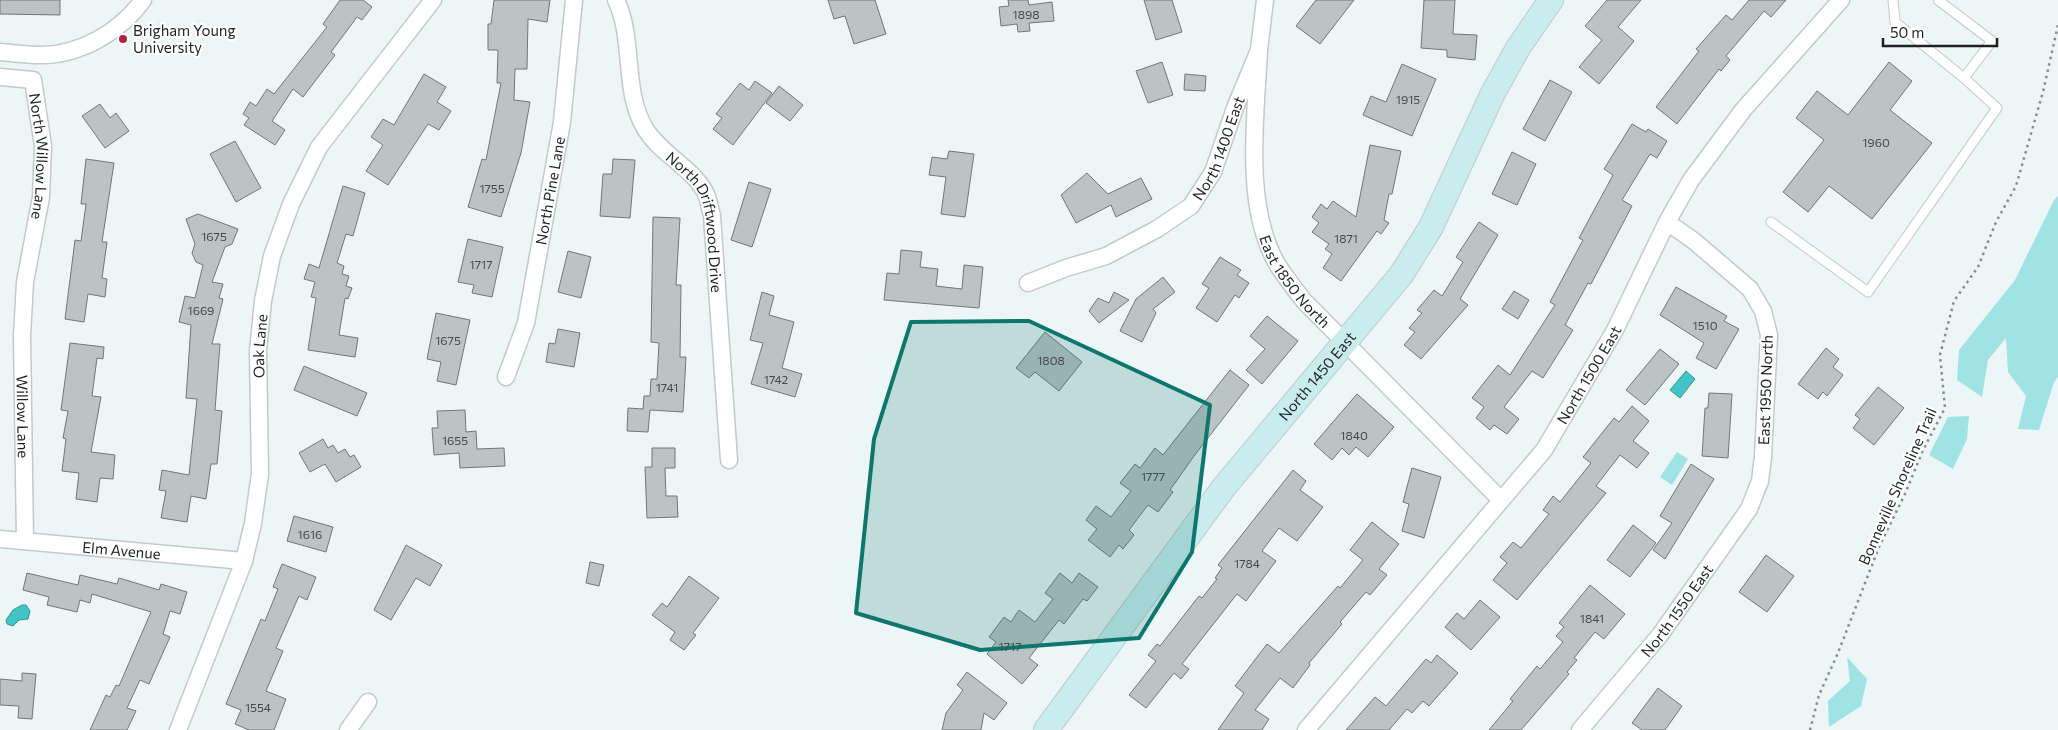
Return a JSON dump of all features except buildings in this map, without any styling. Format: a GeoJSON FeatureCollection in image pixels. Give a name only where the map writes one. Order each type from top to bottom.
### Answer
{"type":"FeatureCollection","features":[{"type":"Feature","properties":{"kind":"street"},"geometry":{"type":"LineString","coordinates":[[0,52],[40,55],[61,53],[84,46],[103,37],[120,24],[143,0]]}},
{"type":"Feature","properties":{"kind":"street","name":"Oak Lane"},"geometry":{"type":"LineString","coordinates":[[178,730],[244,561],[254,523],[260,474],[258,351],[262,301],[272,256],[291,204],[319,147],[433,0]]}},
{"type":"Feature","properties":{"kind":"street","name":"North Pine Lane"},"geometry":{"type":"LineString","coordinates":[[506,377],[526,324],[562,122],[574,0]]}},
{"type":"Feature","properties":{"kind":"street","name":"North Driftwood Drive"},"geometry":{"type":"LineString","coordinates":[[616,0],[627,39],[629,73],[637,109],[645,130],[693,178],[705,193],[712,216],[729,460]]}},
{"type":"Feature","properties":{"kind":"street","name":"North 1400 East"},"geometry":{"type":"LineString","coordinates":[[1028,283],[1066,268],[1106,256],[1157,229],[1191,206],[1213,172],[1235,108],[1259,50],[1266,0]]}},
{"type":"Feature","properties":{"kind":"street","name":"North 1450 East"},"geometry":{"type":"LineString","coordinates":[[1046,730],[1224,488],[1401,274],[1431,227],[1493,93],[1518,48],[1551,0]]}},
{"type":"Feature","properties":{"kind":"street","name":"North 1500 East"},"geometry":{"type":"LineString","coordinates":[[1306,730],[1549,441],[1615,330],[1667,222],[1691,180],[1743,110],[1841,0]]}},
{"type":"Feature","properties":{"kind":"street","name":"East 1850 North"},"geometry":{"type":"LineString","coordinates":[[1259,50],[1254,171],[1259,216],[1277,263],[1304,301],[1501,500]]}},
{"type":"Feature","properties":{"kind":"street","name":"North Willow Lane"},"geometry":{"type":"LineString","coordinates":[[0,77],[33,80],[43,146],[40,197],[25,292]]}},
{"type":"Feature","properties":{"kind":"street","name":"East 1950 North"},"geometry":{"type":"LineString","coordinates":[[1667,222],[1694,241],[1750,289],[1763,311],[1769,335],[1763,457],[1760,481]]}},
{"type":"Feature","properties":{"kind":"street","name":"Willow Lane"},"geometry":{"type":"LineString","coordinates":[[25,292],[22,336],[25,541]]}},
{"type":"Feature","properties":{"kind":"street","name":"North 1550 East"},"geometry":{"type":"LineString","coordinates":[[1580,730],[1660,635],[1749,509],[1760,481]]}},
{"type":"Feature","properties":{"kind":"street","name":"Elm Avenue"},"geometry":{"type":"LineString","coordinates":[[0,539],[244,561]]}},
{"type":"Feature","properties":{"kind":"street"},"geometry":{"type":"LineString","coordinates":[[348,730],[368,702]]}},
{"type":"Feature","properties":{"kind":"lane"},"geometry":{"type":"LineString","coordinates":[[1771,222],[1868,292],[1997,108],[1964,78],[1895,22],[1892,0]]}},
{"type":"Feature","properties":{"kind":"lane"},"geometry":{"type":"LineString","coordinates":[[1938,0],[1992,41],[1964,78]]}},
{"type":"Feature","properties":{"kind":"path","name":"Bonneville Shoreline Trail"},"geometry":{"type":"LineString","coordinates":[[1810,730],[1819,696],[1879,548],[1906,494],[1923,450],[1945,408],[1940,355],[1954,301],[1978,267],[1996,222],[2016,186],[2043,92],[2058,25]]}},
{"type":"Feature","properties":{"kind":"highlighted area"},"geometry":{"type":"Polygon","coordinates":[[[1029,321],[1210,405],[1192,552],[1139,638],[980,650],[856,613],[874,439],[911,322],[1029,321]]]}},
{"type":"Feature","properties":{"kind":"shaded area"},"geometry":{"type":"Polygon","coordinates":[[[2058,196],[2058,377],[2054,382],[2039,430],[2018,429],[2026,396],[2008,372],[2006,338],[1988,360],[1982,397],[1957,380],[1959,350],[2015,280],[2054,200],[2058,196]]]}},
{"type":"Feature","properties":{"kind":"shaded area"},"geometry":{"type":"Polygon","coordinates":[[[1686,371],[1695,379],[1680,398],[1670,390],[1686,371]]]}},
{"type":"Feature","properties":{"kind":"shaded area"},"geometry":{"type":"Polygon","coordinates":[[[1969,416],[1967,439],[1953,469],[1929,455],[1948,417],[1969,416]]]}},
{"type":"Feature","properties":{"kind":"shaded area"},"geometry":{"type":"Polygon","coordinates":[[[1677,452],[1688,459],[1672,485],[1660,477],[1677,452]]]}},
{"type":"Feature","properties":{"kind":"shaded area"},"geometry":{"type":"Polygon","coordinates":[[[26,605],[30,611],[28,619],[19,620],[13,626],[7,624],[6,620],[13,610],[26,605]]]}},
{"type":"Feature","properties":{"kind":"shaded area"},"geometry":{"type":"Polygon","coordinates":[[[1847,657],[1867,679],[1861,706],[1829,727],[1828,701],[1850,681],[1847,657]]]}},
{"type":"Feature","properties":{"kind":"place","name":"Brigham Young University"},"geometry":{"type":"Point","coordinates":[123,39]}}]}
